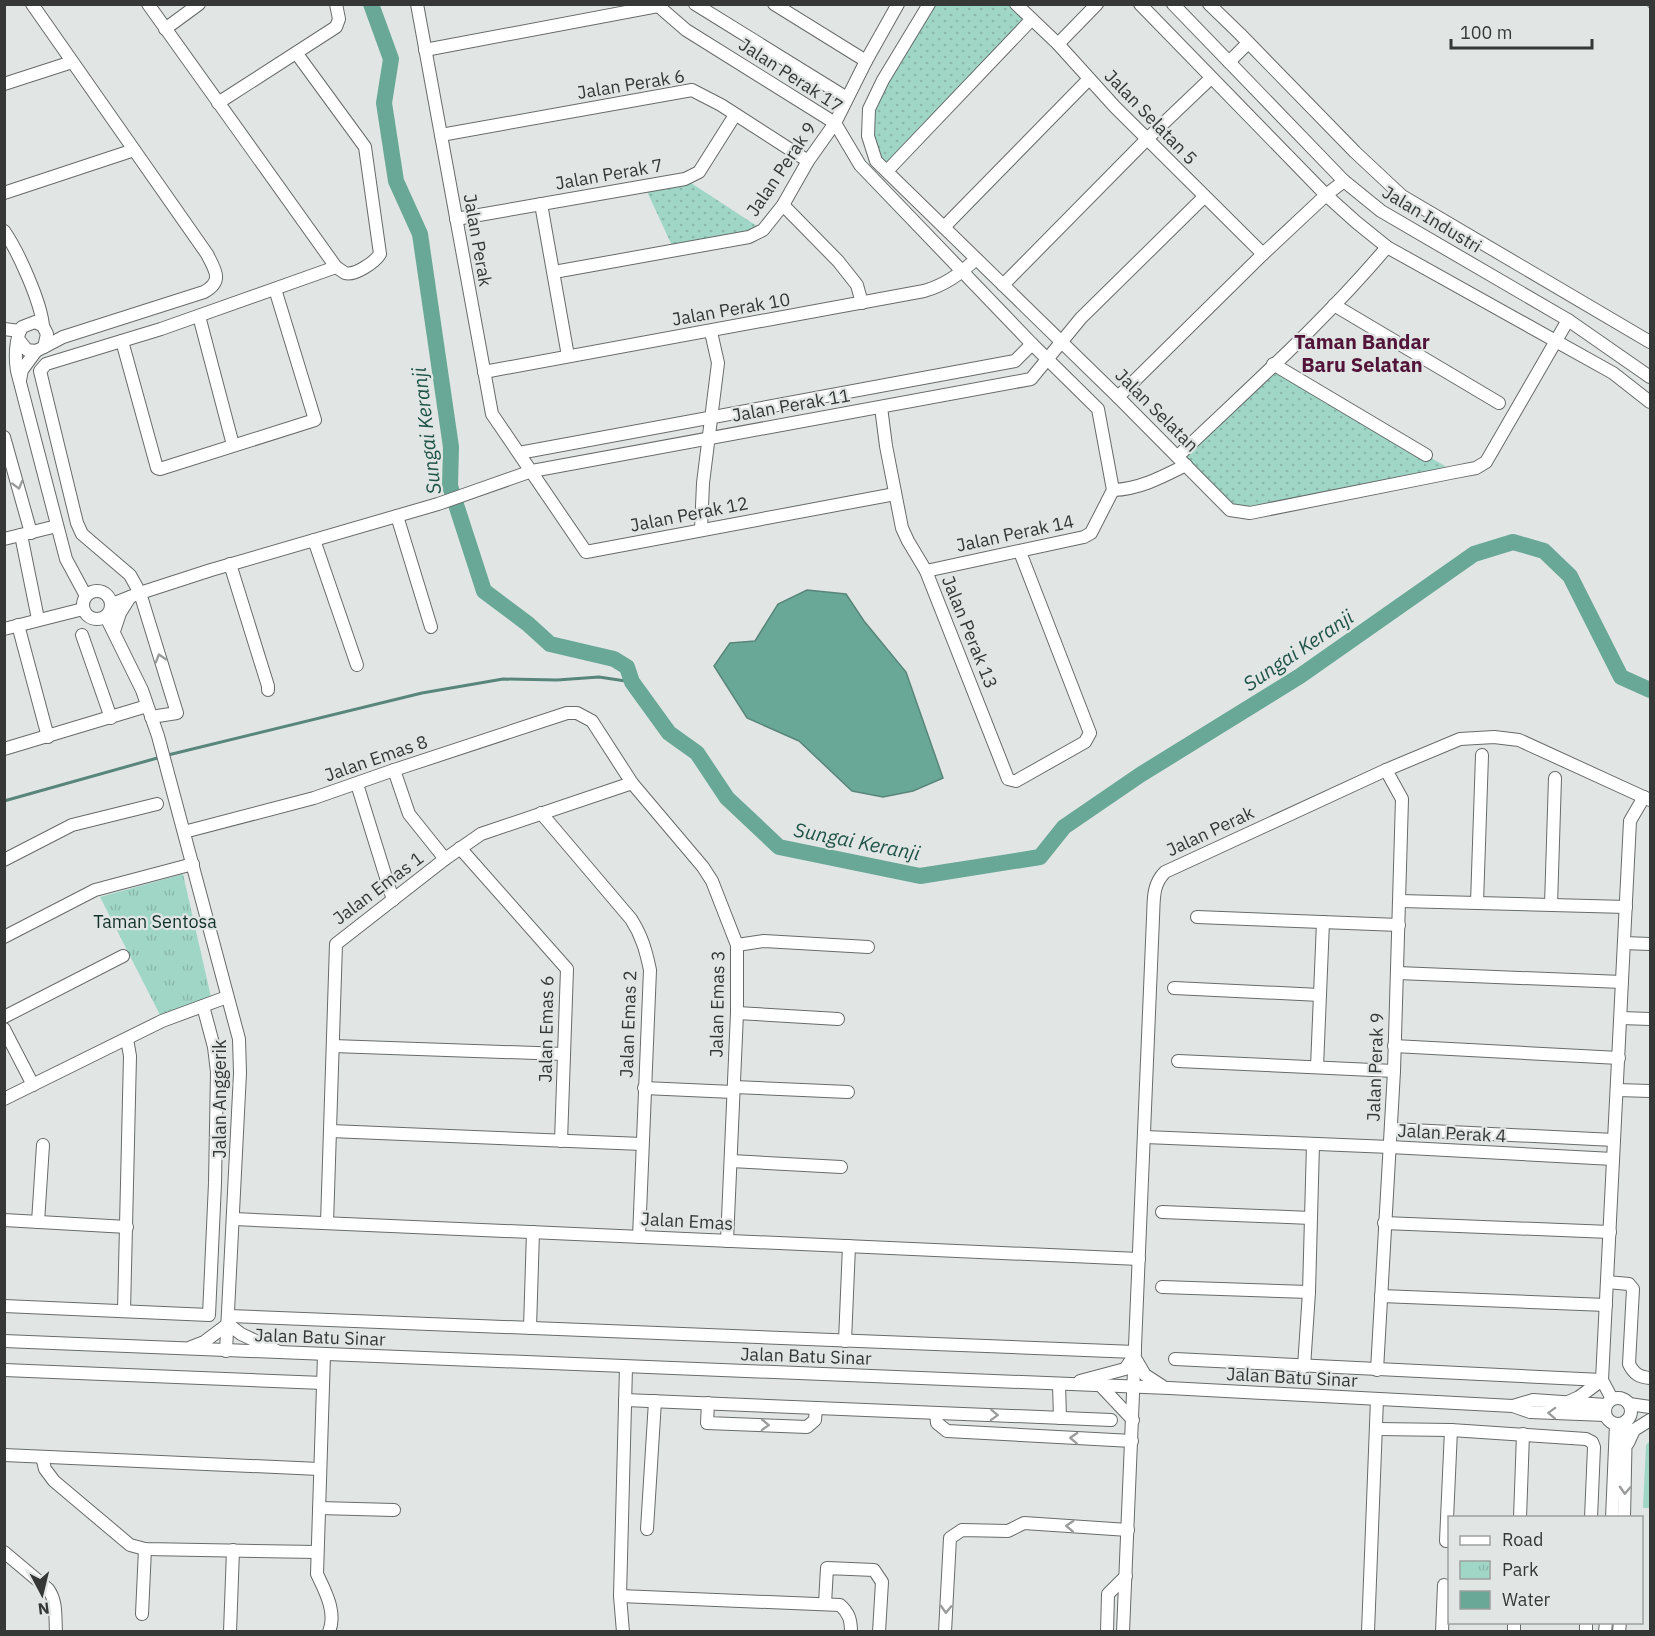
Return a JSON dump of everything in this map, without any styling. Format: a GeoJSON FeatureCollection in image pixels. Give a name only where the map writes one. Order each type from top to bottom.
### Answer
{"type":"FeatureCollection","features":[{"type":"Feature","properties":{"kind":"street"},"geometry":{"type":"LineString","coordinates":[[4,328],[19,335],[27,350],[40,349],[77,333],[204,292],[216,282],[214,268],[207,254],[32,4]]}},
{"type":"Feature","properties":{"kind":"street"},"geometry":{"type":"LineString","coordinates":[[148,4],[336,267],[345,273],[354,273],[378,259],[380,249],[365,147],[297,54]]}},
{"type":"Feature","properties":{"kind":"street"},"geometry":{"type":"LineString","coordinates":[[165,29],[199,4]]}},
{"type":"Feature","properties":{"kind":"street"},"geometry":{"type":"LineString","coordinates":[[218,103],[336,27],[339,19],[336,4]]}},
{"type":"Feature","properties":{"kind":"street","name":"Jalan Perak"},"geometry":{"type":"LineString","coordinates":[[417,4],[492,414],[532,471]]}},
{"type":"Feature","properties":{"kind":"street"},"geometry":{"type":"LineString","coordinates":[[695,4],[847,98]]}},
{"type":"Feature","properties":{"kind":"street"},"geometry":{"type":"LineString","coordinates":[[774,4],[866,61]]}},
{"type":"Feature","properties":{"kind":"street","name":"Jalan Perak 9"},"geometry":{"type":"LineString","coordinates":[[554,272],[749,237],[763,230],[783,205],[808,161],[835,123],[898,4]]}},
{"type":"Feature","properties":{"kind":"street","name":"Jalan Selatan"},"geometry":{"type":"LineString","coordinates":[[929,4],[883,80],[869,109],[868,136],[876,161],[1182,460],[1230,510],[1250,513],[1476,468],[1486,462],[1492,453],[1568,320]]}},
{"type":"Feature","properties":{"kind":"street","name":"Jalan Selatan 5"},"geometry":{"type":"LineString","coordinates":[[1016,4],[1058,44],[1146,139],[1263,254]]}},
{"type":"Feature","properties":{"kind":"street"},"geometry":{"type":"LineString","coordinates":[[1058,44],[1097,4]]}},
{"type":"Feature","properties":{"kind":"street"},"geometry":{"type":"LineString","coordinates":[[1140,4],[1326,195],[1387,247],[1612,373],[1650,402]]}},
{"type":"Feature","properties":{"kind":"street","name":"Jalan Industri"},"geometry":{"type":"LineString","coordinates":[[1173,4],[1344,181],[1381,211],[1568,320],[1650,377]]}},
{"type":"Feature","properties":{"kind":"street"},"geometry":{"type":"LineString","coordinates":[[425,50],[657,5]]}},
{"type":"Feature","properties":{"kind":"street","name":"Jalan Perak 17"},"geometry":{"type":"LineString","coordinates":[[657,5],[686,30],[835,123],[860,165],[1048,360]]}},
{"type":"Feature","properties":{"kind":"street","name":"Jalan Industri"},"geometry":{"type":"LineString","coordinates":[[1209,5],[1402,196],[1650,342]]}},
{"type":"Feature","properties":{"kind":"street"},"geometry":{"type":"LineString","coordinates":[[887,171],[1031,20]]}},
{"type":"Feature","properties":{"kind":"street"},"geometry":{"type":"LineString","coordinates":[[1229,62],[1248,43]]}},
{"type":"Feature","properties":{"kind":"street"},"geometry":{"type":"LineString","coordinates":[[4,84],[72,62]]}},
{"type":"Feature","properties":{"kind":"street"},"geometry":{"type":"LineString","coordinates":[[1003,285],[1146,139],[1212,78]]}},
{"type":"Feature","properties":{"kind":"street"},"geometry":{"type":"LineString","coordinates":[[944,227],[1089,79]]}},
{"type":"Feature","properties":{"kind":"street","name":"Jalan Perak 6"},"geometry":{"type":"LineString","coordinates":[[441,135],[692,90],[808,161]]}},
{"type":"Feature","properties":{"kind":"street","name":"Jalan Perak 7"},"geometry":{"type":"LineString","coordinates":[[456,219],[686,179],[699,172],[735,115]]}},
{"type":"Feature","properties":{"kind":"street"},"geometry":{"type":"LineString","coordinates":[[4,193],[134,150]]}},
{"type":"Feature","properties":{"kind":"street"},"geometry":{"type":"LineString","coordinates":[[1118,397],[1263,254],[1344,181]]}},
{"type":"Feature","properties":{"kind":"street","name":"Jalan Perak 11"},"geometry":{"type":"LineString","coordinates":[[112,604],[230,564],[438,504],[532,471],[1031,379],[1081,318],[1204,197]]}},
{"type":"Feature","properties":{"kind":"street"},"geometry":{"type":"LineString","coordinates":[[541,204],[568,356]]}},
{"type":"Feature","properties":{"kind":"street"},"geometry":{"type":"LineString","coordinates":[[783,205],[838,261],[857,285],[862,303]]}},
{"type":"Feature","properties":{"kind":"street"},"geometry":{"type":"LineString","coordinates":[[4,231],[14,245],[40,309],[48,338],[22,370],[20,381]]}},
{"type":"Feature","properties":{"kind":"street"},"geometry":{"type":"LineString","coordinates":[[1048,360],[1098,409],[1113,490],[1155,481],[1182,460],[1273,364],[1334,305],[1387,247]]}},
{"type":"Feature","properties":{"kind":"street","name":"Jalan Perak 10"},"geometry":{"type":"LineString","coordinates":[[484,372],[711,332],[941,286],[976,259]]}},
{"type":"Feature","properties":{"kind":"street"},"geometry":{"type":"LineString","coordinates":[[4,749],[111,718],[149,712],[177,713],[130,575],[82,534],[77,523],[40,370],[46,364],[199,316],[336,267]]}},
{"type":"Feature","properties":{"kind":"street"},"geometry":{"type":"LineString","coordinates":[[122,340],[157,468],[160,469],[315,420],[275,289]]}},
{"type":"Feature","properties":{"kind":"street"},"geometry":{"type":"LineString","coordinates":[[30,322],[33,292]]}},
{"type":"Feature","properties":{"kind":"street"},"geometry":{"type":"LineString","coordinates":[[1334,305],[1499,403]]}},
{"type":"Feature","properties":{"kind":"street"},"geometry":{"type":"LineString","coordinates":[[199,316],[233,446]]}},
{"type":"Feature","properties":{"kind":"street"},"geometry":{"type":"LineString","coordinates":[[77,333],[44,328],[35,322],[30,322],[22,327],[15,358],[66,559],[86,596]]}},
{"type":"Feature","properties":{"kind":"street"},"geometry":{"type":"LineString","coordinates":[[701,530],[703,483],[718,363],[711,332]]}},
{"type":"Feature","properties":{"kind":"street","name":"Jalan Perak 11"},"geometry":{"type":"LineString","coordinates":[[519,453],[1015,361],[1032,344]]}},
{"type":"Feature","properties":{"kind":"street"},"geometry":{"type":"LineString","coordinates":[[1273,364],[1426,455]]}},
{"type":"Feature","properties":{"kind":"street","name":"Jalan Perak 13"},"geometry":{"type":"LineString","coordinates":[[881,407],[902,528],[926,571],[1008,779],[1016,781],[1089,738],[1020,552]]}},
{"type":"Feature","properties":{"kind":"street"},"geometry":{"type":"LineString","coordinates":[[4,437],[26,534],[38,619]]}},
{"type":"Feature","properties":{"kind":"street"},"geometry":{"type":"LineString","coordinates":[[39,459],[60,455]]}},
{"type":"Feature","properties":{"kind":"street","name":"Jalan Perak 12"},"geometry":{"type":"LineString","coordinates":[[532,471],[586,552],[895,494]]}},
{"type":"Feature","properties":{"kind":"street","name":"Jalan Perak 14"},"geometry":{"type":"LineString","coordinates":[[926,571],[1084,537],[1091,533],[1113,490]]}},
{"type":"Feature","properties":{"kind":"street"},"geometry":{"type":"LineString","coordinates":[[397,516],[430,627]]}},
{"type":"Feature","properties":{"kind":"street"},"geometry":{"type":"LineString","coordinates":[[4,539],[57,526]]}},
{"type":"Feature","properties":{"kind":"street"},"geometry":{"type":"LineString","coordinates":[[314,540],[357,665]]}},
{"type":"Feature","properties":{"kind":"street"},"geometry":{"type":"LineString","coordinates":[[230,564],[268,690]]}},
{"type":"Feature","properties":{"kind":"street"},"geometry":{"type":"LineString","coordinates":[[99,591],[108,595],[112,604],[106,617],[97,620],[88,616],[83,609],[86,596],[99,591]]}},
{"type":"Feature","properties":{"kind":"street"},"geometry":{"type":"LineString","coordinates":[[114,631],[120,613],[135,595]]}},
{"type":"Feature","properties":{"kind":"street"},"geometry":{"type":"LineString","coordinates":[[4,629],[83,609]]}},
{"type":"Feature","properties":{"kind":"street","name":"Jalan Anggerik"},"geometry":{"type":"LineString","coordinates":[[106,617],[158,736],[235,1019],[240,1057],[236,1184],[226,1351]]}},
{"type":"Feature","properties":{"kind":"street"},"geometry":{"type":"LineString","coordinates":[[18,625],[48,737]]}},
{"type":"Feature","properties":{"kind":"street"},"geometry":{"type":"LineString","coordinates":[[82,635],[111,718]]}},
{"type":"Feature","properties":{"kind":"street","name":"Jalan Emas 8"},"geometry":{"type":"LineString","coordinates":[[184,832],[314,798],[567,713],[577,713]]}},
{"type":"Feature","properties":{"kind":"street","name":"Jalan Emas 3"},"geometry":{"type":"LineString","coordinates":[[577,713],[592,721],[632,783],[703,867],[712,881],[737,945],[737,1013],[727,1241]]}},
{"type":"Feature","properties":{"kind":"street","name":"Jalan Perak"},"geometry":{"type":"LineString","coordinates":[[1123,1632],[1154,889],[1157,880],[1165,872],[1386,770],[1460,739],[1494,737],[1519,740],[1647,798]]}},
{"type":"Feature","properties":{"kind":"street"},"geometry":{"type":"LineString","coordinates":[[1477,903],[1482,755]]}},
{"type":"Feature","properties":{"kind":"street"},"geometry":{"type":"LineString","coordinates":[[394,770],[410,814],[445,859]]}},
{"type":"Feature","properties":{"kind":"street","name":"Jalan Perak 9"},"geometry":{"type":"LineString","coordinates":[[1377,1370],[1394,1071],[1402,799],[1386,770]]}},
{"type":"Feature","properties":{"kind":"street"},"geometry":{"type":"LineString","coordinates":[[1551,905],[1555,778]]}},
{"type":"Feature","properties":{"kind":"street","name":"Jalan Emas 1"},"geometry":{"type":"LineString","coordinates":[[327,1223],[336,944],[445,859],[481,834],[632,783]]}},
{"type":"Feature","properties":{"kind":"street"},"geometry":{"type":"LineString","coordinates":[[357,784],[393,900]]}},
{"type":"Feature","properties":{"kind":"street"},"geometry":{"type":"LineString","coordinates":[[1624,1516],[1621,1446],[1605,1423],[1602,1380],[1630,821],[1647,798]]}},
{"type":"Feature","properties":{"kind":"street"},"geometry":{"type":"LineString","coordinates":[[4,860],[72,825],[157,804]]}},
{"type":"Feature","properties":{"kind":"street","name":"Jalan Emas 2"},"geometry":{"type":"LineString","coordinates":[[541,813],[631,919],[640,934],[650,970],[639,1237]]}},
{"type":"Feature","properties":{"kind":"street","name":"Jalan Emas 6"},"geometry":{"type":"LineString","coordinates":[[460,848],[567,969],[561,1141]]}},
{"type":"Feature","properties":{"kind":"street"},"geometry":{"type":"LineString","coordinates":[[4,937],[95,890],[193,864]]}},
{"type":"Feature","properties":{"kind":"street"},"geometry":{"type":"LineString","coordinates":[[1400,901],[1626,907]]}},
{"type":"Feature","properties":{"kind":"street"},"geometry":{"type":"LineString","coordinates":[[1197,917],[1399,925]]}},
{"type":"Feature","properties":{"kind":"street"},"geometry":{"type":"LineString","coordinates":[[1317,1067],[1323,922]]}},
{"type":"Feature","properties":{"kind":"street"},"geometry":{"type":"LineString","coordinates":[[737,945],[764,941],[868,947]]}},
{"type":"Feature","properties":{"kind":"street"},"geometry":{"type":"LineString","coordinates":[[1624,943],[1650,944]]}},
{"type":"Feature","properties":{"kind":"street"},"geometry":{"type":"LineString","coordinates":[[4,1017],[123,956]]}},
{"type":"Feature","properties":{"kind":"street"},"geometry":{"type":"LineString","coordinates":[[1398,973],[1622,982]]}},
{"type":"Feature","properties":{"kind":"street"},"geometry":{"type":"LineString","coordinates":[[1174,988],[1320,995]]}},
{"type":"Feature","properties":{"kind":"street"},"geometry":{"type":"LineString","coordinates":[[4,1099],[162,1021],[227,996]]}},
{"type":"Feature","properties":{"kind":"street"},"geometry":{"type":"LineString","coordinates":[[4,1306],[209,1315],[215,1183],[216,1072],[214,1047],[203,1006]]}},
{"type":"Feature","properties":{"kind":"street"},"geometry":{"type":"LineString","coordinates":[[737,1013],[838,1019]]}},
{"type":"Feature","properties":{"kind":"street"},"geometry":{"type":"LineString","coordinates":[[1621,1018],[1650,1019]]}},
{"type":"Feature","properties":{"kind":"street"},"geometry":{"type":"LineString","coordinates":[[4,1029],[33,1085]]}},
{"type":"Feature","properties":{"kind":"street"},"geometry":{"type":"LineString","coordinates":[[124,1311],[130,1056],[127,1039]]}},
{"type":"Feature","properties":{"kind":"street"},"geometry":{"type":"LineString","coordinates":[[333,1046],[564,1054]]}},
{"type":"Feature","properties":{"kind":"street"},"geometry":{"type":"LineString","coordinates":[[1394,1046],[1619,1058]]}},
{"type":"Feature","properties":{"kind":"street"},"geometry":{"type":"LineString","coordinates":[[1178,1061],[1394,1071]]}},
{"type":"Feature","properties":{"kind":"street"},"geometry":{"type":"LineString","coordinates":[[644,1088],[848,1092]]}},
{"type":"Feature","properties":{"kind":"street"},"geometry":{"type":"LineString","coordinates":[[1617,1090],[1650,1091]]}},
{"type":"Feature","properties":{"kind":"street","name":"Jalan Perak 4"},"geometry":{"type":"LineString","coordinates":[[1391,1129],[1614,1140]]}},
{"type":"Feature","properties":{"kind":"street"},"geometry":{"type":"LineString","coordinates":[[331,1131],[642,1144]]}},
{"type":"Feature","properties":{"kind":"street","name":"Jalan Perak 4"},"geometry":{"type":"LineString","coordinates":[[1144,1137],[1613,1159]]}},
{"type":"Feature","properties":{"kind":"street"},"geometry":{"type":"LineString","coordinates":[[1304,1367],[1309,1292],[1313,1144]]}},
{"type":"Feature","properties":{"kind":"street"},"geometry":{"type":"LineString","coordinates":[[38,1222],[43,1145]]}},
{"type":"Feature","properties":{"kind":"street"},"geometry":{"type":"LineString","coordinates":[[731,1161],[841,1167]]}},
{"type":"Feature","properties":{"kind":"street"},"geometry":{"type":"LineString","coordinates":[[215,1183],[236,1184]]}},
{"type":"Feature","properties":{"kind":"street"},"geometry":{"type":"LineString","coordinates":[[1161,1212],[1311,1218]]}},
{"type":"Feature","properties":{"kind":"street","name":"Jalan Emas"},"geometry":{"type":"LineString","coordinates":[[234,1218],[1139,1259]]}},
{"type":"Feature","properties":{"kind":"street"},"geometry":{"type":"LineString","coordinates":[[4,1220],[127,1227]]}},
{"type":"Feature","properties":{"kind":"street"},"geometry":{"type":"LineString","coordinates":[[1384,1223],[1610,1232]]}},
{"type":"Feature","properties":{"kind":"street"},"geometry":{"type":"LineString","coordinates":[[530,1328],[533,1232]]}},
{"type":"Feature","properties":{"kind":"street"},"geometry":{"type":"LineString","coordinates":[[845,1341],[849,1246]]}},
{"type":"Feature","properties":{"kind":"street"},"geometry":{"type":"LineString","coordinates":[[1607,1282],[1629,1284],[1632,1289],[1629,1364],[1638,1376],[1650,1378]]}},
{"type":"Feature","properties":{"kind":"street"},"geometry":{"type":"LineString","coordinates":[[1162,1287],[1309,1292]]}},
{"type":"Feature","properties":{"kind":"street"},"geometry":{"type":"LineString","coordinates":[[1381,1296],[1606,1305]]}},
{"type":"Feature","properties":{"kind":"street"},"geometry":{"type":"LineString","coordinates":[[228,1320],[241,1334],[282,1353]]}},
{"type":"Feature","properties":{"kind":"street"},"geometry":{"type":"LineString","coordinates":[[184,1349],[204,1342],[228,1320],[530,1328],[1134,1354]]}},
{"type":"Feature","properties":{"kind":"street","name":"Jalan Batu Sinar"},"geometry":{"type":"LineString","coordinates":[[4,1341],[1166,1388],[1513,1406],[1530,1412],[1604,1408]]}},
{"type":"Feature","properties":{"kind":"street"},"geometry":{"type":"LineString","coordinates":[[1060,1418],[1063,1384],[1125,1369],[1134,1354]]}},
{"type":"Feature","properties":{"kind":"street"},"geometry":{"type":"LineString","coordinates":[[1134,1354],[1145,1375],[1166,1388]]}},
{"type":"Feature","properties":{"kind":"street"},"geometry":{"type":"LineString","coordinates":[[324,1355],[316,1574],[330,1601],[332,1624],[329,1632]]}},
{"type":"Feature","properties":{"kind":"street","name":"Jalan Batu Sinar"},"geometry":{"type":"LineString","coordinates":[[1175,1359],[1602,1380]]}},
{"type":"Feature","properties":{"kind":"street"},"geometry":{"type":"LineString","coordinates":[[1603,1366],[1614,1385],[1628,1402],[1631,1411],[1623,1421],[1612,1516]]}},
{"type":"Feature","properties":{"kind":"street"},"geometry":{"type":"LineString","coordinates":[[623,1632],[620,1596],[626,1367]]}},
{"type":"Feature","properties":{"kind":"street"},"geometry":{"type":"LineString","coordinates":[[4,1370],[323,1383]]}},
{"type":"Feature","properties":{"kind":"street"},"geometry":{"type":"LineString","coordinates":[[1566,1402],[1579,1397],[1602,1380]]}},
{"type":"Feature","properties":{"kind":"street"},"geometry":{"type":"LineString","coordinates":[[1100,1385],[1133,1420],[1145,1397],[1166,1388]]}},
{"type":"Feature","properties":{"kind":"street"},"geometry":{"type":"LineString","coordinates":[[1513,1406],[1533,1400],[1604,1408],[1619,1398],[1650,1407]]}},
{"type":"Feature","properties":{"kind":"street"},"geometry":{"type":"LineString","coordinates":[[1368,1632],[1377,1399]]}},
{"type":"Feature","properties":{"kind":"street"},"geometry":{"type":"LineString","coordinates":[[625,1400],[1111,1420]]}},
{"type":"Feature","properties":{"kind":"street"},"geometry":{"type":"LineString","coordinates":[[647,1529],[655,1401]]}},
{"type":"Feature","properties":{"kind":"street"},"geometry":{"type":"LineString","coordinates":[[708,1403],[707,1422],[807,1427],[814,1422],[816,1408]]}},
{"type":"Feature","properties":{"kind":"street"},"geometry":{"type":"LineString","coordinates":[[1604,1408],[1610,1422],[1650,1419]]}},
{"type":"Feature","properties":{"kind":"street"},"geometry":{"type":"LineString","coordinates":[[936,1413],[937,1423],[947,1431],[1132,1441]]}},
{"type":"Feature","properties":{"kind":"street"},"geometry":{"type":"LineString","coordinates":[[1621,1446],[1634,1430],[1650,1419]]}},
{"type":"Feature","properties":{"kind":"street"},"geometry":{"type":"LineString","coordinates":[[1377,1429],[1451,1430],[1586,1439],[1592,1442],[1594,1447],[1591,1516]]}},
{"type":"Feature","properties":{"kind":"street"},"geometry":{"type":"LineString","coordinates":[[1446,1541],[1451,1430]]}},
{"type":"Feature","properties":{"kind":"street"},"geometry":{"type":"LineString","coordinates":[[1520,1516],[1522,1434]]}},
{"type":"Feature","properties":{"kind":"street"},"geometry":{"type":"LineString","coordinates":[[4,1455],[319,1469]]}},
{"type":"Feature","properties":{"kind":"street"},"geometry":{"type":"LineString","coordinates":[[42,1457],[45,1469],[54,1481],[130,1545],[145,1549],[317,1552]]}},
{"type":"Feature","properties":{"kind":"street"},"geometry":{"type":"LineString","coordinates":[[319,1508],[394,1510]]}},
{"type":"Feature","properties":{"kind":"street"},"geometry":{"type":"LineString","coordinates":[[945,1632],[950,1538],[962,1530],[1008,1531],[1024,1523],[1128,1530]]}},
{"type":"Feature","properties":{"kind":"street"},"geometry":{"type":"LineString","coordinates":[[142,1614],[145,1549]]}},
{"type":"Feature","properties":{"kind":"street"},"geometry":{"type":"LineString","coordinates":[[230,1632],[233,1550]]}},
{"type":"Feature","properties":{"kind":"street"},"geometry":{"type":"LineString","coordinates":[[4,1552],[48,1588],[53,1595],[56,1632]]}},
{"type":"Feature","properties":{"kind":"street"},"geometry":{"type":"LineString","coordinates":[[825,1604],[827,1568],[873,1570],[882,1582],[879,1632]]}},
{"type":"Feature","properties":{"kind":"street"},"geometry":{"type":"LineString","coordinates":[[1107,1632],[1108,1594],[1126,1576]]}},
{"type":"Feature","properties":{"kind":"street"},"geometry":{"type":"LineString","coordinates":[[1442,1632],[1444,1585]]}},
{"type":"Feature","properties":{"kind":"street"},"geometry":{"type":"LineString","coordinates":[[620,1596],[840,1605],[847,1612],[851,1632]]}},
{"type":"Feature","properties":{"kind":"green space"},"geometry":{"type":"Polygon","coordinates":[[[929,5],[1016,5],[1031,20],[887,171],[876,161],[869,109],[929,5]]]}},
{"type":"Feature","properties":{"kind":"green space"},"geometry":{"type":"Polygon","coordinates":[[[685,179],[763,230],[674,250],[644,185],[685,179]]]}},
{"type":"Feature","properties":{"kind":"green space"},"geometry":{"type":"Polygon","coordinates":[[[1273,364],[1455,472],[1240,513],[1178,456],[1273,364]]]}},
{"type":"Feature","properties":{"kind":"green space","name":"Taman Sentosa"},"geometry":{"type":"Polygon","coordinates":[[[183,874],[211,997],[161,1017],[100,897],[183,874]]]}},
{"type":"Feature","properties":{"kind":"green space"},"geometry":{"type":"Polygon","coordinates":[[[1650,1441],[1650,1508],[1643,1508],[1646,1445],[1650,1441]]]}},
{"type":"Feature","properties":{"kind":"water"},"geometry":{"type":"Polygon","coordinates":[[[807,590],[846,594],[864,621],[906,672],[943,778],[913,791],[883,797],[852,791],[799,741],[747,718],[714,666],[730,643],[755,641],[778,604],[807,590]]]}},
{"type":"Feature","properties":{"kind":"waterway","name":"Sungai Keranji"},"geometry":{"type":"LineString","coordinates":[[371,4],[391,59],[384,103],[396,181],[420,234],[451,447],[450,486],[484,591],[528,624],[550,644],[614,659],[627,667],[632,682],[669,733],[697,753],[727,798],[779,847],[920,876],[1040,857],[1064,827],[1140,775],[1300,676],[1474,554],[1513,542],[1544,551],[1570,576],[1621,677],[1650,690]]}},
{"type":"Feature","properties":{"kind":"waterway"},"geometry":{"type":"LineString","coordinates":[[168,755],[422,693],[503,679],[557,680],[599,677],[632,682]]}},
{"type":"Feature","properties":{"kind":"waterway"},"geometry":{"type":"LineString","coordinates":[[4,801],[161,757]]}},
{"type":"Feature","properties":{"kind":"district","name":"Taman Bandar Baru Selatan"},"geometry":{"type":"Point","coordinates":[1362,352]}}]}
